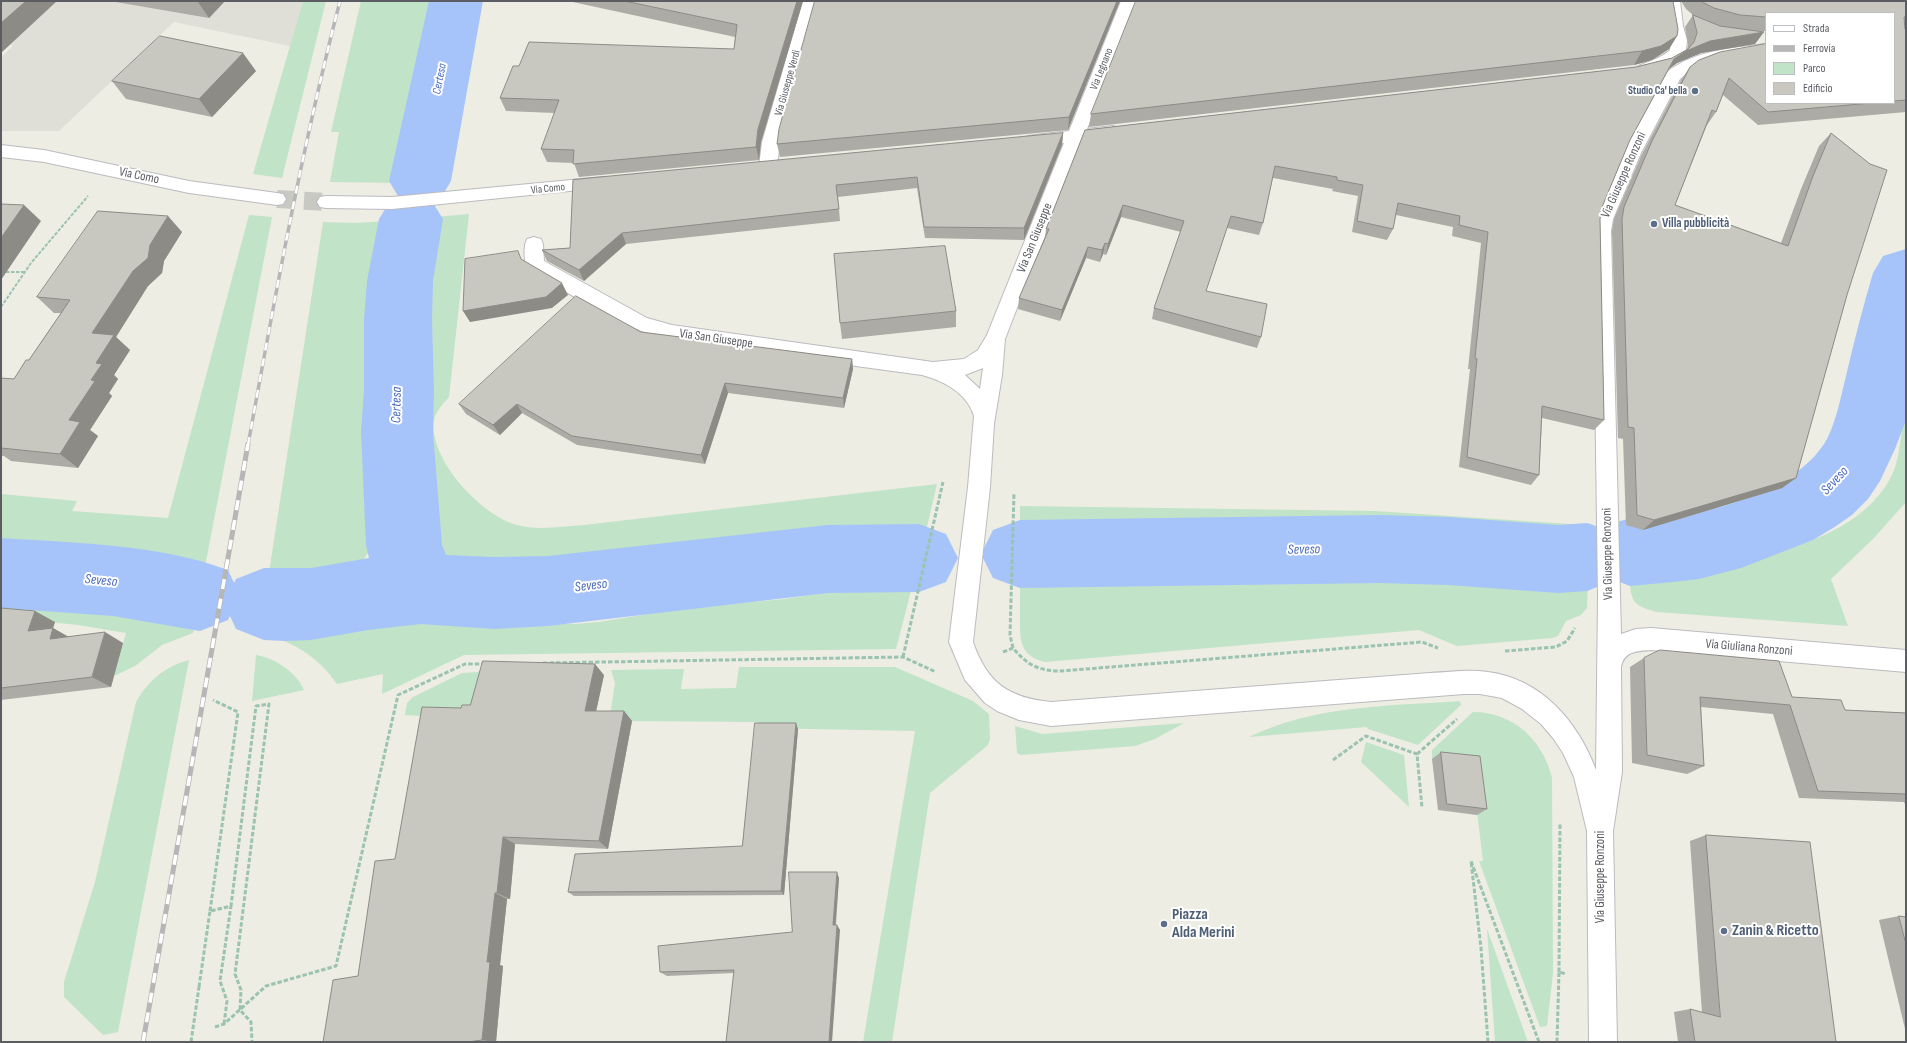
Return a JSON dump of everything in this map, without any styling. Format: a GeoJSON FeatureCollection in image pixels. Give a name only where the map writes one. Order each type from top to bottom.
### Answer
{"type":"FeatureCollection","features":[{"type":"Feature","properties":{"kind":"street","name":"Via Giuseppe Verdi"},"geometry":{"type":"LineString","coordinates":[[768,166],[771,142],[812,1]]}},
{"type":"Feature","properties":{"kind":"street","name":"Via Legnano"},"geometry":{"type":"LineString","coordinates":[[1075,136],[1129,1]]}},
{"type":"Feature","properties":{"kind":"street"},"geometry":{"type":"LineString","coordinates":[[1673,4],[1681,15],[1691,22]]}},
{"type":"Feature","properties":{"kind":"street"},"geometry":{"type":"LineString","coordinates":[[1628,73],[1652,68],[1666,61],[1676,53],[1679,40],[1675,25],[1673,4]]}},
{"type":"Feature","properties":{"kind":"street"},"geometry":{"type":"LineString","coordinates":[[1744,36],[1765,38]]}},
{"type":"Feature","properties":{"kind":"street","name":"Via Giuseppe Ronzoni"},"geometry":{"type":"LineString","coordinates":[[1603,1042],[1600,831],[1609,772],[1609,597],[1603,224],[1632,153],[1670,80],[1682,68],[1698,61],[1722,55],[1765,49]]}},
{"type":"Feature","properties":{"kind":"street"},"geometry":{"type":"LineString","coordinates":[[1020,142],[1130,130]]}},
{"type":"Feature","properties":{"kind":"street","name":"Via San Giuseppe"},"geometry":{"type":"LineString","coordinates":[[534,244],[535,265],[640,323],[656,330],[933,369],[954,369],[975,363],[986,355],[995,339],[1075,136]]}},
{"type":"Feature","properties":{"kind":"street","name":"Via Como"},"geometry":{"type":"LineString","coordinates":[[1,151],[44,156],[189,187],[277,198]]}},
{"type":"Feature","properties":{"kind":"street","name":"Via Como"},"geometry":{"type":"LineString","coordinates":[[326,202],[392,203],[438,200],[622,181]]}},
{"type":"Feature","properties":{"kind":"street","name":"Via San Giuseppe"},"geometry":{"type":"LineString","coordinates":[[984,424],[992,375],[995,339]]}},
{"type":"Feature","properties":{"kind":"street","name":"Via San Giuseppe"},"geometry":{"type":"LineString","coordinates":[[933,369],[955,378],[974,396],[983,409],[984,424]]}},
{"type":"Feature","properties":{"kind":"street"},"geometry":{"type":"LineString","coordinates":[[984,424],[979,487],[961,642],[969,665],[981,683],[997,697],[1015,707],[1039,714],[1084,712],[1430,684],[1479,683],[1498,685],[1520,694],[1533,702],[1544,710],[1564,730],[1579,756],[1586,772],[1593,796],[1600,831]]}},
{"type":"Feature","properties":{"kind":"street","name":"Via Giuliana Ronzoni"},"geometry":{"type":"LineString","coordinates":[[1609,669],[1612,653],[1622,645],[1629,641],[1651,640],[1906,661]]}},
{"type":"Feature","properties":{"kind":"path"},"geometry":{"type":"LineString","coordinates":[[1,307],[25,272],[88,196]]}},
{"type":"Feature","properties":{"kind":"path"},"geometry":{"type":"LineString","coordinates":[[6,272],[25,272]]}},
{"type":"Feature","properties":{"kind":"path"},"geometry":{"type":"LineString","coordinates":[[903,657],[943,484]]}},
{"type":"Feature","properties":{"kind":"path"},"geometry":{"type":"LineString","coordinates":[[1015,490],[1010,635],[1013,648],[1023,661],[1036,668],[1059,672],[1095,667],[1422,642],[1440,650]]}},
{"type":"Feature","properties":{"kind":"path"},"geometry":{"type":"LineString","coordinates":[[1503,651],[1556,647],[1562,645],[1567,641],[1573,629],[1577,626]]}},
{"type":"Feature","properties":{"kind":"path"},"geometry":{"type":"LineString","coordinates":[[536,663],[903,657],[942,675],[1013,648]]}},
{"type":"Feature","properties":{"kind":"path"},"geometry":{"type":"LineString","coordinates":[[215,1027],[224,1024],[266,986],[336,966],[398,695],[465,664],[489,664]]}},
{"type":"Feature","properties":{"kind":"path"},"geometry":{"type":"LineString","coordinates":[[191,1042],[238,712],[213,700]]}},
{"type":"Feature","properties":{"kind":"path"},"geometry":{"type":"LineString","coordinates":[[224,1024],[227,1001],[220,981],[256,706],[269,704],[235,974],[241,990],[240,1010],[251,1022],[252,1042]]}},
{"type":"Feature","properties":{"kind":"path"},"geometry":{"type":"LineString","coordinates":[[1417,754],[1462,714]]}},
{"type":"Feature","properties":{"kind":"path"},"geometry":{"type":"LineString","coordinates":[[1333,760],[1366,736],[1417,754]]}},
{"type":"Feature","properties":{"kind":"path"},"geometry":{"type":"LineString","coordinates":[[1417,754],[1422,808]]}},
{"type":"Feature","properties":{"kind":"path"},"geometry":{"type":"LineString","coordinates":[[1559,972],[1560,817]]}},
{"type":"Feature","properties":{"kind":"path"},"geometry":{"type":"LineString","coordinates":[[1488,1042],[1481,948],[1471,861],[1539,1042]]}},
{"type":"Feature","properties":{"kind":"path"},"geometry":{"type":"LineString","coordinates":[[210,910],[231,906]]}},
{"type":"Feature","properties":{"kind":"shaded area"},"geometry":{"type":"Polygon","coordinates":[[[1,1],[303,1],[290,46],[174,22],[59,131],[1,131],[1,57],[13,46],[1,43],[1,1]]]}},
{"type":"Feature","properties":{"kind":"green space"},"geometry":{"type":"Polygon","coordinates":[[[303,1],[326,1],[282,178],[253,174],[303,1]]]}},
{"type":"Feature","properties":{"kind":"green space"},"geometry":{"type":"Polygon","coordinates":[[[361,1],[441,1],[398,183],[330,182],[339,132],[331,132],[361,1]]]}},
{"type":"Feature","properties":{"kind":"green space"},"geometry":{"type":"Polygon","coordinates":[[[469,214],[449,397],[436,414],[434,420],[434,435],[448,468],[460,484],[488,510],[503,520],[517,525],[533,528],[550,528],[937,484],[926,531],[881,531],[711,549],[484,562],[466,562],[456,560],[445,555],[438,548],[427,480],[413,437],[435,217],[469,214]]]}},
{"type":"Feature","properties":{"kind":"green space"},"geometry":{"type":"Polygon","coordinates":[[[249,215],[272,217],[204,572],[179,575],[145,574],[93,567],[44,554],[1,553],[1,494],[77,501],[72,511],[168,518],[249,215]]]}},
{"type":"Feature","properties":{"kind":"green space"},"geometry":{"type":"Polygon","coordinates":[[[387,221],[378,257],[373,315],[376,416],[375,534],[369,551],[360,563],[348,572],[317,580],[301,581],[268,579],[323,222],[356,223],[387,221]]]}},
{"type":"Feature","properties":{"kind":"green space"},"geometry":{"type":"Polygon","coordinates":[[[1906,399],[1906,502],[1873,539],[1831,579],[1848,626],[1657,612],[1639,606],[1633,600],[1630,582],[1687,576],[1725,568],[1814,539],[1832,531],[1865,510],[1879,496],[1894,471],[1899,451],[1906,399]]]}},
{"type":"Feature","properties":{"kind":"green space"},"geometry":{"type":"Polygon","coordinates":[[[1020,506],[1375,511],[1585,525],[1588,528],[1588,533],[1456,529],[1219,535],[1188,534],[1099,525],[1048,531],[1020,530],[1020,506]]]}},
{"type":"Feature","properties":{"kind":"green space"},"geometry":{"type":"Polygon","coordinates":[[[1373,572],[1495,581],[1544,580],[1588,583],[1587,608],[1581,615],[1566,621],[1558,636],[1552,638],[1457,646],[1419,630],[1045,662],[1031,656],[1026,652],[1021,641],[1020,584],[1115,583],[1215,577],[1373,572]]]}},
{"type":"Feature","properties":{"kind":"green space"},"geometry":{"type":"Polygon","coordinates":[[[887,588],[911,591],[896,649],[464,655],[382,694],[383,674],[337,684],[321,665],[303,651],[282,640],[259,634],[261,621],[286,624],[345,616],[409,613],[425,614],[476,624],[575,624],[599,622],[679,609],[784,599],[840,590],[887,588]]]}},
{"type":"Feature","properties":{"kind":"green space"},"geometry":{"type":"Polygon","coordinates":[[[1,591],[99,602],[196,622],[193,633],[162,645],[135,666],[114,676],[126,633],[78,625],[1,617],[1,591]]]}},
{"type":"Feature","properties":{"kind":"green space"},"geometry":{"type":"Polygon","coordinates":[[[256,655],[270,659],[284,667],[296,677],[304,690],[252,701],[256,655]]]}},
{"type":"Feature","properties":{"kind":"green space"},"geometry":{"type":"Polygon","coordinates":[[[189,660],[118,1032],[103,1035],[64,997],[64,982],[95,882],[136,702],[146,687],[158,675],[172,666],[189,660]]]}},
{"type":"Feature","properties":{"kind":"green space"},"geometry":{"type":"Polygon","coordinates":[[[739,667],[895,667],[973,701],[989,714],[990,739],[988,745],[930,793],[892,1042],[863,1042],[915,731],[758,728],[758,722],[626,721],[610,716],[615,683],[611,670],[684,669],[681,689],[736,688],[739,667]]]}},
{"type":"Feature","properties":{"kind":"green space"},"geometry":{"type":"Polygon","coordinates":[[[493,671],[474,719],[405,715],[407,703],[413,697],[462,673],[493,671]]]}},
{"type":"Feature","properties":{"kind":"green space"},"geometry":{"type":"Polygon","coordinates":[[[1460,701],[1461,705],[1418,745],[1368,729],[1367,727],[1249,737],[1274,726],[1326,713],[1379,706],[1460,701]]]}},
{"type":"Feature","properties":{"kind":"green space"},"geometry":{"type":"Polygon","coordinates":[[[1473,712],[1488,713],[1501,717],[1524,731],[1534,740],[1548,764],[1552,778],[1553,973],[1547,1026],[1540,1027],[1479,861],[1483,861],[1471,763],[1432,759],[1432,750],[1473,712]]]}},
{"type":"Feature","properties":{"kind":"green space"},"geometry":{"type":"Polygon","coordinates":[[[1184,723],[1155,739],[1135,746],[1021,755],[1017,753],[1015,726],[1042,734],[1184,723]]]}},
{"type":"Feature","properties":{"kind":"green space"},"geometry":{"type":"Polygon","coordinates":[[[1366,742],[1404,755],[1409,807],[1361,762],[1366,742]]]}},
{"type":"Feature","properties":{"kind":"green space"},"geometry":{"type":"Polygon","coordinates":[[[1487,929],[1528,1042],[1495,1042],[1487,929]]]}},
{"type":"Feature","properties":{"kind":"building"},"geometry":{"type":"Polygon","coordinates":[[[1,1],[26,1],[1,23],[1,1]]]}},
{"type":"Feature","properties":{"kind":"building"},"geometry":{"type":"Polygon","coordinates":[[[625,1],[797,1],[758,129],[756,147],[573,164],[574,150],[541,149],[559,100],[500,98],[513,66],[519,66],[529,42],[734,49],[737,25],[625,1]]]}},
{"type":"Feature","properties":{"kind":"building"},"geometry":{"type":"Polygon","coordinates":[[[815,1],[1117,1],[1069,117],[777,144],[779,129],[815,1]]]}},
{"type":"Feature","properties":{"kind":"building"},"geometry":{"type":"Polygon","coordinates":[[[1136,1],[1673,1],[1678,29],[1677,36],[1661,46],[1642,51],[1091,114],[1136,1]]]}},
{"type":"Feature","properties":{"kind":"building"},"geometry":{"type":"Polygon","coordinates":[[[1701,1],[1906,1],[1906,17],[1904,17],[1906,29],[1906,100],[1895,101],[1895,12],[1765,12],[1765,17],[1740,15],[1714,8],[1701,1]]]}},
{"type":"Feature","properties":{"kind":"building"},"geometry":{"type":"Polygon","coordinates":[[[1693,15],[1720,26],[1764,32],[1710,41],[1686,51],[1674,59],[1630,140],[1602,207],[1600,219],[1604,420],[1542,406],[1539,475],[1467,457],[1477,359],[1475,358],[1488,232],[1459,225],[1460,216],[1398,203],[1393,229],[1357,221],[1363,185],[1337,180],[1337,177],[1275,166],[1263,223],[1231,216],[1206,291],[1267,304],[1261,337],[1154,308],[1184,221],[1123,205],[1108,244],[1105,243],[1102,250],[1088,247],[1062,310],[1019,298],[1049,229],[1046,229],[1085,130],[1636,67],[1672,58],[1688,49],[1694,42],[1697,33],[1693,15]]]}},
{"type":"Feature","properties":{"kind":"building"},"geometry":{"type":"Polygon","coordinates":[[[160,36],[243,53],[199,99],[112,81],[160,36]]]}},
{"type":"Feature","properties":{"kind":"building"},"geometry":{"type":"Polygon","coordinates":[[[1765,44],[1765,104],[1860,104],[1768,112],[1729,78],[1716,112],[1712,110],[1675,205],[1788,246],[1813,176],[1831,133],[1870,164],[1887,170],[1847,295],[1796,478],[1654,520],[1637,515],[1634,428],[1628,427],[1622,219],[1624,207],[1652,141],[1690,67],[1699,60],[1720,52],[1765,44]]]}},
{"type":"Feature","properties":{"kind":"building"},"geometry":{"type":"Polygon","coordinates":[[[1063,133],[1024,228],[924,227],[917,177],[836,185],[839,209],[622,233],[579,270],[542,250],[570,248],[573,180],[1063,133]]]}},
{"type":"Feature","properties":{"kind":"building"},"geometry":{"type":"Polygon","coordinates":[[[1,204],[24,205],[1,238],[1,204]]]}},
{"type":"Feature","properties":{"kind":"building"},"geometry":{"type":"Polygon","coordinates":[[[98,211],[168,216],[150,245],[148,258],[133,271],[92,333],[114,335],[96,363],[102,364],[91,380],[95,381],[69,420],[80,422],[60,454],[1,448],[1,378],[14,379],[26,360],[29,360],[70,300],[37,297],[98,211]]]}},
{"type":"Feature","properties":{"kind":"building"},"geometry":{"type":"Polygon","coordinates":[[[945,246],[956,311],[840,323],[834,254],[945,246]]]}},
{"type":"Feature","properties":{"kind":"building"},"geometry":{"type":"Polygon","coordinates":[[[518,251],[521,259],[562,283],[546,297],[463,311],[465,259],[518,251]]]}},
{"type":"Feature","properties":{"kind":"building"},"geometry":{"type":"Polygon","coordinates":[[[576,296],[641,332],[852,359],[843,398],[725,383],[701,455],[572,436],[517,404],[493,425],[459,404],[576,296]]]}},
{"type":"Feature","properties":{"kind":"building"},"geometry":{"type":"Polygon","coordinates":[[[1,608],[35,611],[28,631],[53,628],[50,639],[105,632],[92,677],[1,688],[1,608]]]}},
{"type":"Feature","properties":{"kind":"building"},"geometry":{"type":"Polygon","coordinates":[[[1660,650],[1779,661],[1792,697],[1841,700],[1845,710],[1906,713],[1906,794],[1818,791],[1790,705],[1700,697],[1704,766],[1647,755],[1644,658],[1660,650]]]}},
{"type":"Feature","properties":{"kind":"building"},"geometry":{"type":"Polygon","coordinates":[[[483,661],[595,664],[585,711],[624,711],[599,841],[503,837],[487,962],[490,962],[482,1040],[468,1042],[323,1042],[333,980],[358,976],[375,861],[395,859],[422,707],[461,708],[462,705],[470,705],[483,661]]]}},
{"type":"Feature","properties":{"kind":"building"},"geometry":{"type":"Polygon","coordinates":[[[755,723],[796,723],[781,891],[568,892],[575,854],[742,846],[755,723]]]}},
{"type":"Feature","properties":{"kind":"building"},"geometry":{"type":"Polygon","coordinates":[[[1441,752],[1480,756],[1487,809],[1447,804],[1441,752]]]}},
{"type":"Feature","properties":{"kind":"building"},"geometry":{"type":"Polygon","coordinates":[[[1706,835],[1810,842],[1836,1042],[1695,1042],[1690,1009],[1720,1017],[1706,835]]]}},
{"type":"Feature","properties":{"kind":"building"},"geometry":{"type":"Polygon","coordinates":[[[789,872],[837,872],[833,925],[837,925],[829,1042],[726,1042],[734,970],[660,972],[658,946],[792,932],[789,872]]]}},
{"type":"Feature","properties":{"kind":"building"},"geometry":{"type":"Polygon","coordinates":[[[1899,916],[1906,917],[1906,944],[1899,916]]]}},
{"type":"Feature","properties":{"kind":"waterway","name":"Certesa"},"geometry":{"type":"LineString","coordinates":[[420,181],[456,1]]}},
{"type":"Feature","properties":{"kind":"waterway","name":"Certesa"},"geometry":{"type":"LineString","coordinates":[[411,219],[400,281],[398,320],[399,390],[397,432],[404,545],[411,569],[421,589]]}},
{"type":"Feature","properties":{"kind":"waterway","name":"Seveso"},"geometry":{"type":"LineString","coordinates":[[1630,552],[1699,545],[1764,527],[1807,506],[1826,492],[1842,477],[1859,449],[1870,419],[1906,273]]}},
{"type":"Feature","properties":{"kind":"waterway","name":"Seveso"},"geometry":{"type":"LineString","coordinates":[[1020,554],[1380,549],[1448,551],[1558,559],[1587,557]]}},
{"type":"Feature","properties":{"kind":"waterway","name":"Seveso"},"geometry":{"type":"LineString","coordinates":[[421,589],[494,593],[548,591],[828,559],[919,558]]}},
{"type":"Feature","properties":{"kind":"waterway","name":"Seveso"},"geometry":{"type":"LineString","coordinates":[[1,573],[113,581],[200,595]]}},
{"type":"Feature","properties":{"kind":"waterway","name":"Seveso"},"geometry":{"type":"LineString","coordinates":[[264,604],[311,604],[368,594],[421,589]]}},
{"type":"Feature","properties":{"kind":"tunnel"},"geometry":{"type":"LineString","coordinates":[[277,199],[326,202]]}},
{"type":"Feature","properties":{"kind":"railway"},"geometry":{"type":"LineString","coordinates":[[248,445],[301,167],[340,1]]}},
{"type":"Feature","properties":{"kind":"railway"},"geometry":{"type":"LineString","coordinates":[[143,1042],[248,444]]}},
{"type":"Feature","properties":{"kind":"place","name":"Studio Ca' bella"},"geometry":{"type":"Point","coordinates":[1695,91]}},
{"type":"Feature","properties":{"kind":"place","name":"Villa pubblicità"},"geometry":{"type":"Point","coordinates":[1654,224]}},
{"type":"Feature","properties":{"kind":"place","name":"Piazza Alda Merini"},"geometry":{"type":"Point","coordinates":[1164,924]}},
{"type":"Feature","properties":{"kind":"place","name":"Zanin & Ricetto"},"geometry":{"type":"Point","coordinates":[1724,931]}}]}
